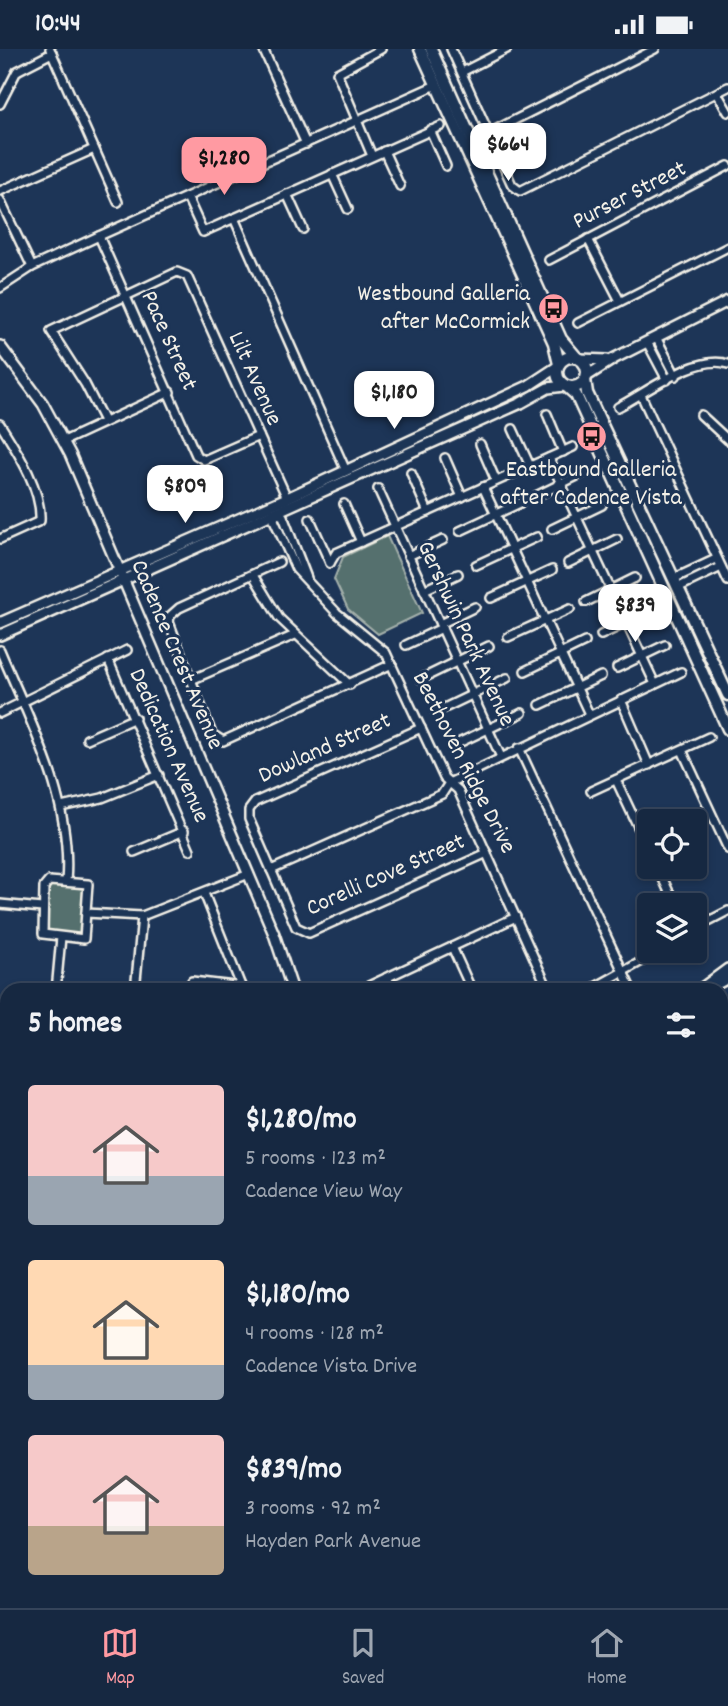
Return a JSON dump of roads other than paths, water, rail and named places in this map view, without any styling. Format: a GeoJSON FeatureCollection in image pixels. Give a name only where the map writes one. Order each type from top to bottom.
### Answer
{"type":"FeatureCollection","features":[{"type":"Feature","properties":{"kind":"main road"},"geometry":{"type":"LineString","coordinates":[[420,49],[554,343],[557,377],[575,393],[728,729]]}},
{"type":"Feature","properties":{"kind":"main road"},"geometry":{"type":"LineString","coordinates":[[431,49],[561,339],[586,366],[586,393],[728,695]]}},
{"type":"Feature","properties":{"kind":"main road"},"geometry":{"type":"LineString","coordinates":[[558,366],[569,357],[579,359]]}},
{"type":"Feature","properties":{"kind":"main road"},"geometry":{"type":"LineString","coordinates":[[566,386],[579,386],[586,378]]}},
{"type":"Feature","properties":{"kind":"main road"},"geometry":{"type":"LineString","coordinates":[[250,1608],[258,1608]]}},
{"type":"Feature","properties":{"kind":"street"},"geometry":{"type":"LineString","coordinates":[[263,49],[306,144]]}},
{"type":"Feature","properties":{"kind":"street"},"geometry":{"type":"LineString","coordinates":[[451,49],[512,185],[520,191],[527,190],[728,87]]}},
{"type":"Feature","properties":{"kind":"street"},"geometry":{"type":"LineString","coordinates":[[462,72],[507,49]]}},
{"type":"Feature","properties":{"kind":"street"},"geometry":{"type":"LineString","coordinates":[[489,133],[655,49]]}},
{"type":"Feature","properties":{"kind":"street"},"geometry":{"type":"LineString","coordinates":[[372,156],[337,73],[378,50]]}},
{"type":"Feature","properties":{"kind":"street"},"geometry":{"type":"LineString","coordinates":[[0,104],[17,71],[51,51],[118,202]]}},
{"type":"Feature","properties":{"kind":"street"},"geometry":{"type":"LineString","coordinates":[[0,288],[32,267],[436,85]]}},
{"type":"Feature","properties":{"kind":"street"},"geometry":{"type":"LineString","coordinates":[[717,93],[728,112]]}},
{"type":"Feature","properties":{"kind":"street"},"geometry":{"type":"LineString","coordinates":[[187,197],[203,232],[441,126]]}},
{"type":"Feature","properties":{"kind":"street"},"geometry":{"type":"LineString","coordinates":[[430,131],[446,166]]}},
{"type":"Feature","properties":{"kind":"street"},"geometry":{"type":"LineString","coordinates":[[0,191],[94,149]]}},
{"type":"Feature","properties":{"kind":"street"},"geometry":{"type":"LineString","coordinates":[[384,151],[400,186]]}},
{"type":"Feature","properties":{"kind":"street","name":"Purser Street"},"geometry":{"type":"LineString","coordinates":[[549,260],[728,166]]}},
{"type":"Feature","properties":{"kind":"street"},"geometry":{"type":"LineString","coordinates":[[332,174],[348,209]]}},
{"type":"Feature","properties":{"kind":"street"},"geometry":{"type":"LineString","coordinates":[[287,194],[303,229]]}},
{"type":"Feature","properties":{"kind":"street"},"geometry":{"type":"LineString","coordinates":[[0,201],[32,267]]}},
{"type":"Feature","properties":{"kind":"street"},"geometry":{"type":"LineString","coordinates":[[233,218],[346,471]]}},
{"type":"Feature","properties":{"kind":"street","name":"Pace Street"},"geometry":{"type":"LineString","coordinates":[[99,236],[196,455],[204,460],[259,436]]}},
{"type":"Feature","properties":{"kind":"street"},"geometry":{"type":"LineString","coordinates":[[588,239],[621,301]]}},
{"type":"Feature","properties":{"kind":"street"},"geometry":{"type":"LineString","coordinates":[[578,323],[728,247]]}},
{"type":"Feature","properties":{"kind":"street","name":"Lilt Avenue"},"geometry":{"type":"LineString","coordinates":[[126,295],[177,272],[187,276],[287,498]]}},
{"type":"Feature","properties":{"kind":"street"},"geometry":{"type":"LineString","coordinates":[[104,421],[92,395],[51,331],[126,295]]}},
{"type":"Feature","properties":{"kind":"street"},"geometry":{"type":"LineString","coordinates":[[586,378],[615,358],[728,301]]}},
{"type":"Feature","properties":{"kind":"street"},"geometry":{"type":"LineString","coordinates":[[651,340],[676,376]]}},
{"type":"Feature","properties":{"kind":"street"},"geometry":{"type":"LineString","coordinates":[[651,340],[667,380]]}},
{"type":"Feature","properties":{"kind":"street","name":"Cadence Crest Avenue"},"geometry":{"type":"LineString","coordinates":[[0,347],[34,390],[64,440],[277,941],[290,983]]}},
{"type":"Feature","properties":{"kind":"street"},"geometry":{"type":"LineString","coordinates":[[579,359],[598,361],[615,358]]}},
{"type":"Feature","properties":{"kind":"street"},"geometry":{"type":"LineString","coordinates":[[618,407],[704,362],[728,364]]}},
{"type":"Feature","properties":{"kind":"street"},"geometry":{"type":"LineString","coordinates":[[0,635],[194,538],[287,498],[528,386],[558,366]]}},
{"type":"Feature","properties":{"kind":"street"},"geometry":{"type":"LineString","coordinates":[[0,622],[193,549],[522,403],[548,388],[566,386]]}},
{"type":"Feature","properties":{"kind":"street"},"geometry":{"type":"LineString","coordinates":[[64,440],[170,392]]}},
{"type":"Feature","properties":{"kind":"street"},"geometry":{"type":"LineString","coordinates":[[641,395],[728,581]]}},
{"type":"Feature","properties":{"kind":"street"},"geometry":{"type":"LineString","coordinates":[[547,414],[563,451]]}},
{"type":"Feature","properties":{"kind":"street"},"geometry":{"type":"LineString","coordinates":[[701,415],[728,440]]}},
{"type":"Feature","properties":{"kind":"street"},"geometry":{"type":"LineString","coordinates":[[0,425],[14,447],[41,507],[40,521],[0,539]]}},
{"type":"Feature","properties":{"kind":"street"},"geometry":{"type":"LineString","coordinates":[[513,429],[530,466]]}},
{"type":"Feature","properties":{"kind":"street"},"geometry":{"type":"LineString","coordinates":[[480,444],[496,481]]}},
{"type":"Feature","properties":{"kind":"street"},"geometry":{"type":"LineString","coordinates":[[310,519],[330,563],[336,553],[573,447]]}},
{"type":"Feature","properties":{"kind":"street"},"geometry":{"type":"LineString","coordinates":[[446,458],[462,497]]}},
{"type":"Feature","properties":{"kind":"street"},"geometry":{"type":"LineString","coordinates":[[549,458],[655,684]]}},
{"type":"Feature","properties":{"kind":"street"},"geometry":{"type":"LineString","coordinates":[[536,496],[585,472]]}},
{"type":"Feature","properties":{"kind":"street"},"geometry":{"type":"LineString","coordinates":[[411,473],[428,512]]}},
{"type":"Feature","properties":{"kind":"street"},"geometry":{"type":"LineString","coordinates":[[483,487],[589,714]]}},
{"type":"Feature","properties":{"kind":"street","name":"Gershwin Park Avenue"},"geometry":{"type":"LineString","coordinates":[[378,489],[501,757]]}},
{"type":"Feature","properties":{"kind":"street"},"geometry":{"type":"LineString","coordinates":[[276,513],[283,504],[303,490]]}},
{"type":"Feature","properties":{"kind":"street"},"geometry":{"type":"LineString","coordinates":[[460,531],[520,503]]}},
{"type":"Feature","properties":{"kind":"street"},"geometry":{"type":"LineString","coordinates":[[344,504],[361,542]]}},
{"type":"Feature","properties":{"kind":"street"},"geometry":{"type":"LineString","coordinates":[[552,529],[602,505]]}},
{"type":"Feature","properties":{"kind":"street"},"geometry":{"type":"LineString","coordinates":[[263,508],[276,513]]}},
{"type":"Feature","properties":{"kind":"street","name":"Beethoven Ridge Drive"},"geometry":{"type":"LineString","coordinates":[[276,513],[283,516],[307,578],[337,613],[375,641],[392,664],[444,778],[458,790],[545,983]]}},
{"type":"Feature","properties":{"kind":"street"},"geometry":{"type":"LineString","coordinates":[[476,565],[537,537]]}},
{"type":"Feature","properties":{"kind":"street"},"geometry":{"type":"LineString","coordinates":[[193,549],[194,538]]}},
{"type":"Feature","properties":{"kind":"street"},"geometry":{"type":"LineString","coordinates":[[568,563],[617,539]]}},
{"type":"Feature","properties":{"kind":"street"},"geometry":{"type":"LineString","coordinates":[[408,556],[443,540]]}},
{"type":"Feature","properties":{"kind":"street"},"geometry":{"type":"LineString","coordinates":[[675,583],[716,559]]}},
{"type":"Feature","properties":{"kind":"street"},"geometry":{"type":"LineString","coordinates":[[279,562],[179,608],[170,616],[169,622],[217,740],[223,741],[392,664]]}},
{"type":"Feature","properties":{"kind":"street"},"geometry":{"type":"LineString","coordinates":[[675,583],[721,567]]}},
{"type":"Feature","properties":{"kind":"street"},"geometry":{"type":"LineString","coordinates":[[491,599],[552,570]]}},
{"type":"Feature","properties":{"kind":"street"},"geometry":{"type":"LineString","coordinates":[[424,590],[458,574]]}},
{"type":"Feature","properties":{"kind":"street"},"geometry":{"type":"LineString","coordinates":[[253,575],[279,618],[350,685]]}},
{"type":"Feature","properties":{"kind":"street"},"geometry":{"type":"LineString","coordinates":[[586,602],[635,578]]}},
{"type":"Feature","properties":{"kind":"street"},"geometry":{"type":"LineString","coordinates":[[406,645],[475,607]]}},
{"type":"Feature","properties":{"kind":"street"},"geometry":{"type":"LineString","coordinates":[[508,637],[570,609]]}},
{"type":"Feature","properties":{"kind":"street"},"geometry":{"type":"LineString","coordinates":[[601,635],[650,612]]}},
{"type":"Feature","properties":{"kind":"street"},"geometry":{"type":"LineString","coordinates":[[191,680],[295,635]]}},
{"type":"Feature","properties":{"kind":"street"},"geometry":{"type":"LineString","coordinates":[[525,671],[585,642]]}},
{"type":"Feature","properties":{"kind":"street"},"geometry":{"type":"LineString","coordinates":[[617,669],[665,645]]}},
{"type":"Feature","properties":{"kind":"street"},"geometry":{"type":"LineString","coordinates":[[421,679],[489,646]]}},
{"type":"Feature","properties":{"kind":"street"},"geometry":{"type":"LineString","coordinates":[[0,650],[55,782],[66,843],[66,882]]}},
{"type":"Feature","properties":{"kind":"street"},"geometry":{"type":"LineString","coordinates":[[0,713],[127,650]]}},
{"type":"Feature","properties":{"kind":"street","name":"Dedication Avenue"},"geometry":{"type":"LineString","coordinates":[[108,659],[190,850]]}},
{"type":"Feature","properties":{"kind":"street"},"geometry":{"type":"LineString","coordinates":[[271,870],[442,794],[449,783],[681,672]]}},
{"type":"Feature","properties":{"kind":"street"},"geometry":{"type":"LineString","coordinates":[[540,705],[601,676]]}},
{"type":"Feature","properties":{"kind":"street"},"geometry":{"type":"LineString","coordinates":[[436,712],[507,678]]}},
{"type":"Feature","properties":{"kind":"street"},"geometry":{"type":"LineString","coordinates":[[621,700],[649,765]]}},
{"type":"Feature","properties":{"kind":"street"},"geometry":{"type":"LineString","coordinates":[[452,746],[522,713]]}},
{"type":"Feature","properties":{"kind":"street"},"geometry":{"type":"LineString","coordinates":[[87,739],[135,718]]}},
{"type":"Feature","properties":{"kind":"street","name":"Dowland Street"},"geometry":{"type":"LineString","coordinates":[[271,870],[249,819],[249,810],[255,802],[421,728]]}},
{"type":"Feature","properties":{"kind":"street"},"geometry":{"type":"LineString","coordinates":[[591,791],[709,737]]}},
{"type":"Feature","properties":{"kind":"street"},"geometry":{"type":"LineString","coordinates":[[519,748],[628,983]]}},
{"type":"Feature","properties":{"kind":"street"},"geometry":{"type":"LineString","coordinates":[[682,750],[728,849]]}},
{"type":"Feature","properties":{"kind":"street"},"geometry":{"type":"LineString","coordinates":[[61,807],[103,798],[159,775]]}},
{"type":"Feature","properties":{"kind":"street"},"geometry":{"type":"LineString","coordinates":[[616,780],[637,825]]}},
{"type":"Feature","properties":{"kind":"street"},"geometry":{"type":"LineString","coordinates":[[134,852],[184,831]]}},
{"type":"Feature","properties":{"kind":"street","name":"Corelli Cove Street"},"geometry":{"type":"LineString","coordinates":[[271,870],[296,927],[301,932],[309,933],[487,853]]}},
{"type":"Feature","properties":{"kind":"street"},"geometry":{"type":"LineString","coordinates":[[86,913],[142,916],[249,874]]}},
{"type":"Feature","properties":{"kind":"street"},"geometry":{"type":"LineString","coordinates":[[66,882],[88,884],[84,939],[43,934],[46,883],[66,882]]}},
{"type":"Feature","properties":{"kind":"street"},"geometry":{"type":"LineString","coordinates":[[204,893],[241,983]]}},
{"type":"Feature","properties":{"kind":"street"},"geometry":{"type":"LineString","coordinates":[[0,904],[43,908]]}},
{"type":"Feature","properties":{"kind":"street"},"geometry":{"type":"LineString","coordinates":[[707,922],[728,911]]}},
{"type":"Feature","properties":{"kind":"street"},"geometry":{"type":"LineString","coordinates":[[136,983],[142,916]]}},
{"type":"Feature","properties":{"kind":"street"},"geometry":{"type":"LineString","coordinates":[[375,983],[516,917]]}},
{"type":"Feature","properties":{"kind":"street"},"geometry":{"type":"LineString","coordinates":[[57,983],[61,937]]}},
{"type":"Feature","properties":{"kind":"street"},"geometry":{"type":"LineString","coordinates":[[452,947],[468,983]]}},
{"type":"Feature","properties":{"kind":"street"},"geometry":{"type":"LineString","coordinates":[[604,983],[641,963]]}},
{"type":"Feature","properties":{"kind":"street"},"geometry":{"type":"LineString","coordinates":[[709,983],[728,969]]}},
{"type":"Feature","properties":{"kind":"street"},"geometry":{"type":"LineString","coordinates":[[387,977],[390,983]]}},
{"type":"Feature","properties":{"kind":"street"},"geometry":{"type":"LineString","coordinates":[[192,981],[205,983]]}},
{"type":"Feature","properties":{"kind":"place","name":"Westbound Galleria after McCormick"},"geometry":{"type":"Point","coordinates":[553,309]}},
{"type":"Feature","properties":{"kind":"place","name":"Eastbound Galleria after Cadence Vista"},"geometry":{"type":"Point","coordinates":[591,437]}}]}
